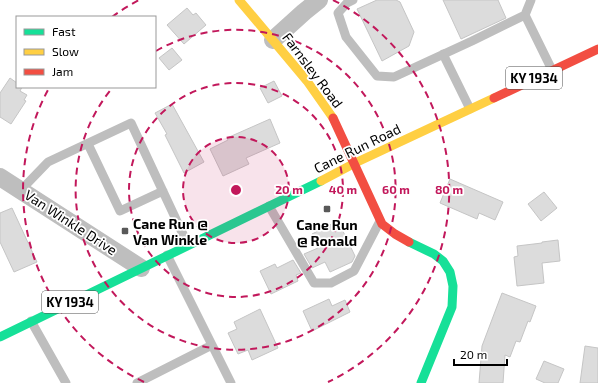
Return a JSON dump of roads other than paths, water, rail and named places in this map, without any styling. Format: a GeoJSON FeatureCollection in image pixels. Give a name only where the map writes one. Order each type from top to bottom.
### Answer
{"type":"FeatureCollection","features":[{"type":"Feature","properties":{"kind":"main road","name":"Farnsley Road"},"geometry":{"type":"LineString","coordinates":[[239,0],[307,81],[331,114],[380,221]]}},
{"type":"Feature","properties":{"kind":"main road","name":"Cane Run Road"},"geometry":{"type":"LineString","coordinates":[[0,337],[355,164],[598,49]]}},
{"type":"Feature","properties":{"kind":"main road"},"geometry":{"type":"LineString","coordinates":[[380,221],[392,233],[434,253],[442,260],[452,275],[454,294],[452,307],[421,383]]}},
{"type":"Feature","properties":{"kind":"street"},"geometry":{"type":"LineString","coordinates":[[273,40],[304,12],[320,0]]}},
{"type":"Feature","properties":{"kind":"street","name":"Van Winkle Drive"},"geometry":{"type":"LineString","coordinates":[[0,177],[141,268]]}},
{"type":"Feature","properties":{"kind":"lane"},"geometry":{"type":"LineString","coordinates":[[353,0],[347,3],[338,13],[346,37],[377,76],[394,77],[525,15]]}},
{"type":"Feature","properties":{"kind":"lane"},"geometry":{"type":"LineString","coordinates":[[530,0],[525,15],[552,70]]}},
{"type":"Feature","properties":{"kind":"lane"},"geometry":{"type":"LineString","coordinates":[[443,54],[471,109]]}},
{"type":"Feature","properties":{"kind":"lane"},"geometry":{"type":"LineString","coordinates":[[21,190],[48,162],[131,123],[188,245]]}},
{"type":"Feature","properties":{"kind":"lane"},"geometry":{"type":"LineString","coordinates":[[88,144],[120,211],[163,190]]}},
{"type":"Feature","properties":{"kind":"lane"},"geometry":{"type":"LineString","coordinates":[[268,206],[314,283],[331,284],[354,271],[380,221]]}},
{"type":"Feature","properties":{"kind":"lane"},"geometry":{"type":"LineString","coordinates":[[167,255],[231,383]]}},
{"type":"Feature","properties":{"kind":"lane"},"geometry":{"type":"LineString","coordinates":[[31,321],[66,383]]}},
{"type":"Feature","properties":{"kind":"lane"},"geometry":{"type":"LineString","coordinates":[[137,383],[212,346]]}},
{"type":"Feature","properties":{"kind":"place","name":"Cane Run @ Ronald"},"geometry":{"type":"Point","coordinates":[327,209]}},
{"type":"Feature","properties":{"kind":"place","name":"Cane Run @ Van Winkle"},"geometry":{"type":"Point","coordinates":[125,231]}}]}
